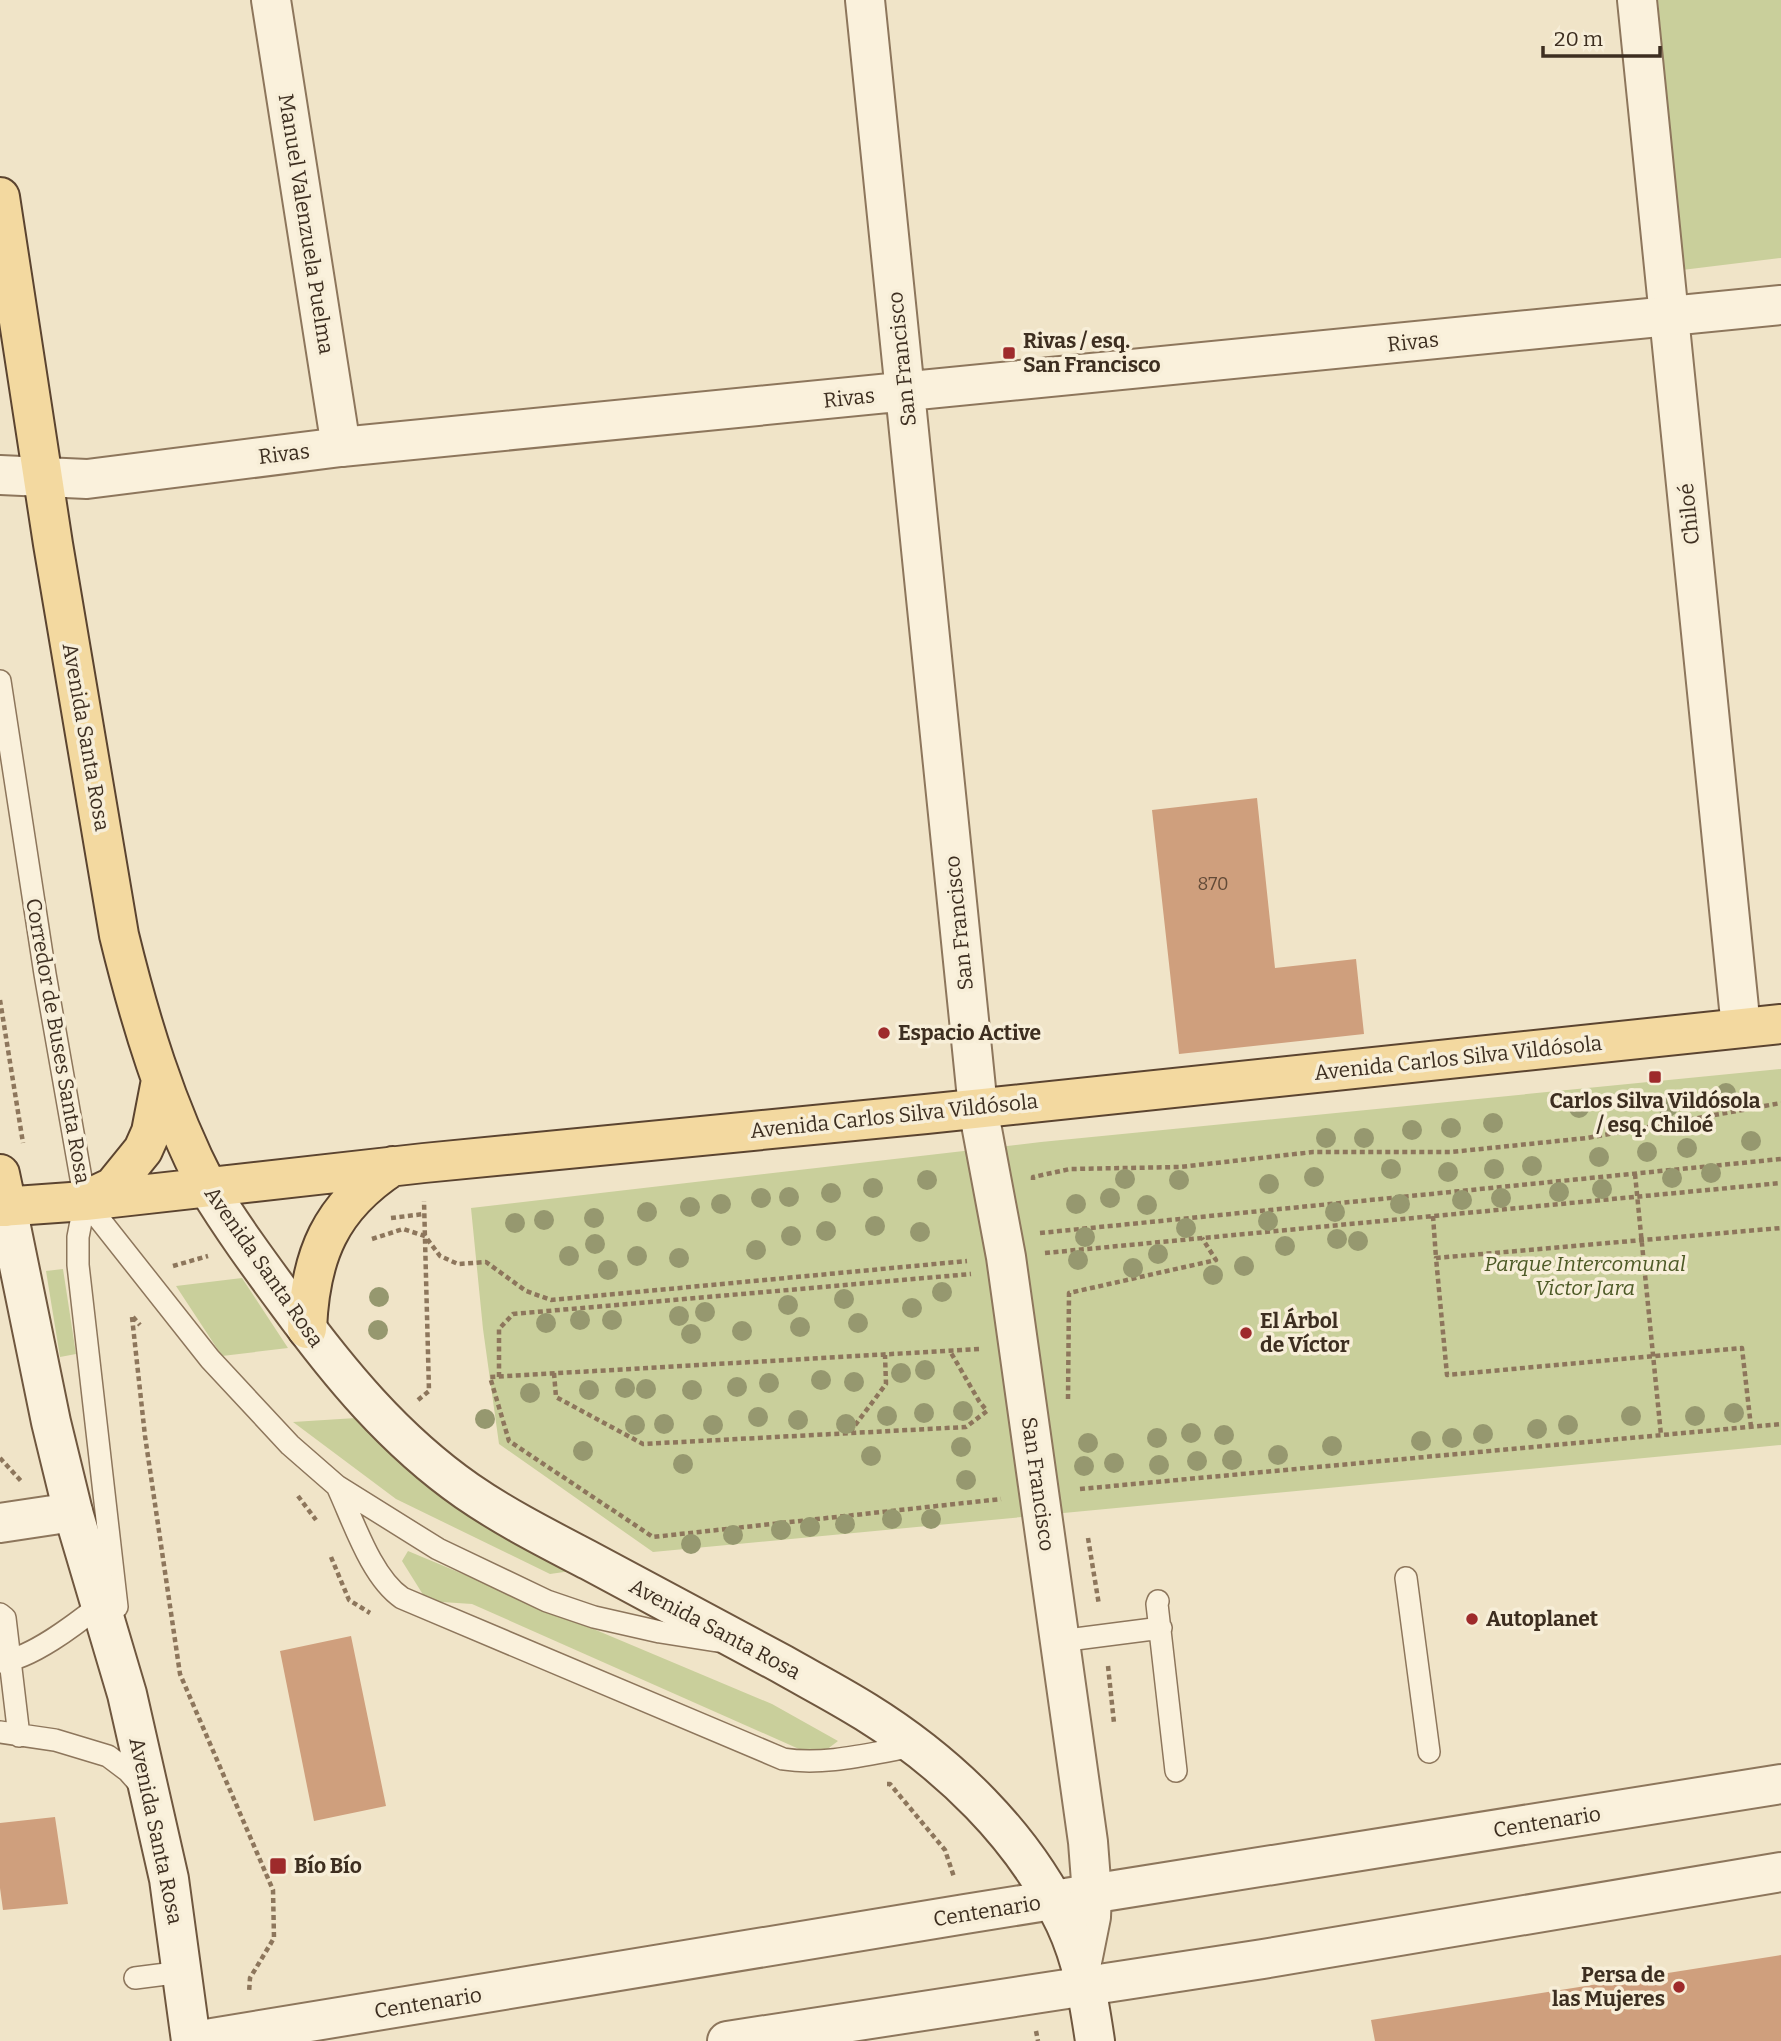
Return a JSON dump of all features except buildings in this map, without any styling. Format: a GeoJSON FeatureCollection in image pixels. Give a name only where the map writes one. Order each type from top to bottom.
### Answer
{"type":"FeatureCollection","features":[{"type":"Feature","properties":{"kind":"main road","name":"Avenida Santa Rosa"},"geometry":{"type":"LineString","coordinates":[[0,197],[43,477],[119,935],[132,988],[161,1079],[185,1143],[207,1186]]}},
{"type":"Feature","properties":{"kind":"main road","name":"Avenida Carlos Silva Vildósola"},"geometry":{"type":"LineString","coordinates":[[8,1186],[85,1201],[207,1186],[1781,1024]]}},
{"type":"Feature","properties":{"kind":"main road"},"geometry":{"type":"LineString","coordinates":[[85,1201],[113,1187],[143,1150],[157,1110],[161,1079]]}},
{"type":"Feature","properties":{"kind":"main road"},"geometry":{"type":"LineString","coordinates":[[307,1329],[310,1288],[325,1241],[359,1192],[409,1165]]}},
{"type":"Feature","properties":{"kind":"street","name":"Manuel Valenzuela Puelma"},"geometry":{"type":"LineString","coordinates":[[271,0],[341,447]]}},
{"type":"Feature","properties":{"kind":"street","name":"San Francisco"},"geometry":{"type":"LineString","coordinates":[[865,0],[978,1108],[1006,1257],[1093,1894],[1084,1976]]}},
{"type":"Feature","properties":{"kind":"street","name":"Chiloé"},"geometry":{"type":"LineString","coordinates":[[1637,0],[1741,1028]]}},
{"type":"Feature","properties":{"kind":"street","name":"Rivas"},"geometry":{"type":"LineString","coordinates":[[0,475],[87,479],[341,447],[1781,305]]}},
{"type":"Feature","properties":{"kind":"street","name":"Avenida Santa Rosa"},"geometry":{"type":"LineString","coordinates":[[8,1186],[51,1422],[73,1512],[127,1694],[169,1879],[192,2041]]}},
{"type":"Feature","properties":{"kind":"street","name":"Avenida Santa Rosa"},"geometry":{"type":"LineString","coordinates":[[207,1186],[246,1247],[357,1392],[388,1426],[426,1459],[468,1492],[518,1523],[865,1711],[915,1746],[957,1781],[998,1824],[1022,1852],[1053,1900]]}},
{"type":"Feature","properties":{"kind":"street"},"geometry":{"type":"LineString","coordinates":[[0,1522],[73,1512]]}},
{"type":"Feature","properties":{"kind":"street","name":"Centenario"},"geometry":{"type":"LineString","coordinates":[[192,2041],[1781,1784]]}},
{"type":"Feature","properties":{"kind":"street"},"geometry":{"type":"LineString","coordinates":[[727,2041],[884,2029],[1084,1976],[1263,1959],[1781,1872]]}},
{"type":"Feature","properties":{"kind":"street","name":"San Francisco"},"geometry":{"type":"LineString","coordinates":[[1053,1900],[1066,1925],[1084,1976],[1096,2041]]}},
{"type":"Feature","properties":{"kind":"lane","name":"Corredor de Buses Santa Rosa"},"geometry":{"type":"LineString","coordinates":[[0,681],[45,974],[85,1201],[78,1237],[82,1306],[127,1694]]}},
{"type":"Feature","properties":{"kind":"lane"},"geometry":{"type":"LineString","coordinates":[[85,1201],[210,1359],[290,1445],[337,1486],[438,1549],[547,1601],[594,1617],[660,1632],[747,1645]]}},
{"type":"Feature","properties":{"kind":"lane"},"geometry":{"type":"LineString","coordinates":[[337,1486],[372,1562],[387,1586],[402,1598],[783,1759],[824,1761],[915,1746]]}},
{"type":"Feature","properties":{"kind":"lane"},"geometry":{"type":"LineString","coordinates":[[1406,1578],[1429,1752]]}},
{"type":"Feature","properties":{"kind":"lane"},"geometry":{"type":"LineString","coordinates":[[1158,1601],[1176,1771]]}},
{"type":"Feature","properties":{"kind":"lane"},"geometry":{"type":"LineString","coordinates":[[5,1662],[55,1637],[100,1605]]}},
{"type":"Feature","properties":{"kind":"lane"},"geometry":{"type":"LineString","coordinates":[[0,1614],[5,1618],[9,1734],[55,1740],[108,1756],[128,1771],[151,1797]]}},
{"type":"Feature","properties":{"kind":"lane"},"geometry":{"type":"LineString","coordinates":[[1060,1641],[1161,1628]]}},
{"type":"Feature","properties":{"kind":"lane"},"geometry":{"type":"LineString","coordinates":[[135,1978],[182,1972]]}},
{"type":"Feature","properties":{"kind":"path"},"geometry":{"type":"LineString","coordinates":[[0,1000],[8,1186]]}},
{"type":"Feature","properties":{"kind":"path"},"geometry":{"type":"LineString","coordinates":[[1033,1177],[1070,1169],[1180,1167],[1312,1152],[1451,1152],[1587,1138],[1781,1103]]}},
{"type":"Feature","properties":{"kind":"path"},"geometry":{"type":"LineString","coordinates":[[499,1377],[499,1329],[513,1314],[987,1273],[1041,1233],[1781,1159]]}},
{"type":"Feature","properties":{"kind":"path"},"geometry":{"type":"LineString","coordinates":[[388,1426],[429,1391],[423,1187],[409,1165]]}},
{"type":"Feature","properties":{"kind":"path"},"geometry":{"type":"LineString","coordinates":[[1635,1174],[1661,1435]]}},
{"type":"Feature","properties":{"kind":"path"},"geometry":{"type":"LineString","coordinates":[[1433,1216],[1447,1375],[1742,1348],[1751,1427]]}},
{"type":"Feature","properties":{"kind":"path"},"geometry":{"type":"LineString","coordinates":[[1436,1258],[1781,1227]]}},
{"type":"Feature","properties":{"kind":"path"},"geometry":{"type":"LineString","coordinates":[[1068,1410],[1069,1293],[1216,1260],[1202,1238]]}},
{"type":"Feature","properties":{"kind":"path"},"geometry":{"type":"LineString","coordinates":[[130,1307],[145,1436],[180,1674],[273,1891],[274,1938],[250,1979],[248,2032]]}},
{"type":"Feature","properties":{"kind":"path"},"geometry":{"type":"LineString","coordinates":[[985,1349],[490,1377],[509,1441],[653,1537],[1004,1498]]}},
{"type":"Feature","properties":{"kind":"path"},"geometry":{"type":"LineString","coordinates":[[554,1373],[556,1397],[643,1444],[966,1427],[988,1411],[979,1401],[950,1351]]}},
{"type":"Feature","properties":{"kind":"path"},"geometry":{"type":"LineString","coordinates":[[849,1433],[886,1384],[885,1355]]}},
{"type":"Feature","properties":{"kind":"path"},"geometry":{"type":"LineString","coordinates":[[1080,1489],[1781,1424]]}},
{"type":"Feature","properties":{"kind":"green space"},"geometry":{"type":"Polygon","coordinates":[[[1658,0],[1781,0],[1781,258],[1682,270],[1658,0]]]}},
{"type":"Feature","properties":{"kind":"green space","name":"Parque Intercomunal Victor Jara"},"geometry":{"type":"Polygon","coordinates":[[[1781,1069],[1781,1445],[653,1552],[499,1444],[483,1329],[471,1208],[1041,1142],[1781,1069]]]}},
{"type":"Feature","properties":{"kind":"green space"},"geometry":{"type":"Polygon","coordinates":[[[63,1269],[76,1354],[60,1357],[46,1271],[63,1269]]]}},
{"type":"Feature","properties":{"kind":"green space"},"geometry":{"type":"Polygon","coordinates":[[[242,1278],[288,1348],[222,1356],[176,1286],[242,1278]]]}},
{"type":"Feature","properties":{"kind":"green space"},"geometry":{"type":"Polygon","coordinates":[[[356,1418],[571,1571],[550,1574],[396,1499],[293,1422],[356,1418]]]}},
{"type":"Feature","properties":{"kind":"green space"},"geometry":{"type":"Polygon","coordinates":[[[408,1551],[772,1704],[838,1741],[817,1757],[472,1604],[427,1601],[402,1561],[408,1551]]]}},
{"type":"Feature","properties":{"kind":"place","name":"Rivas / esq. San Francisco"},"geometry":{"type":"Point","coordinates":[1009,353]}},
{"type":"Feature","properties":{"kind":"place","name":"Espacio Active"},"geometry":{"type":"Point","coordinates":[884,1033]}},
{"type":"Feature","properties":{"kind":"place","name":"Carlos Silva Vildósola / esq. Chiloé"},"geometry":{"type":"Point","coordinates":[1655,1077]}},
{"type":"Feature","properties":{"kind":"place","name":"El Árbol de Víctor"},"geometry":{"type":"Point","coordinates":[1246,1333]}},
{"type":"Feature","properties":{"kind":"place","name":"Autoplanet"},"geometry":{"type":"Point","coordinates":[1472,1619]}},
{"type":"Feature","properties":{"kind":"place","name":"Bío Bío"},"geometry":{"type":"Point","coordinates":[278,1866]}},
{"type":"Feature","properties":{"kind":"place","name":"Persa de las Mujeres"},"geometry":{"type":"Point","coordinates":[1679,1987]}}]}
